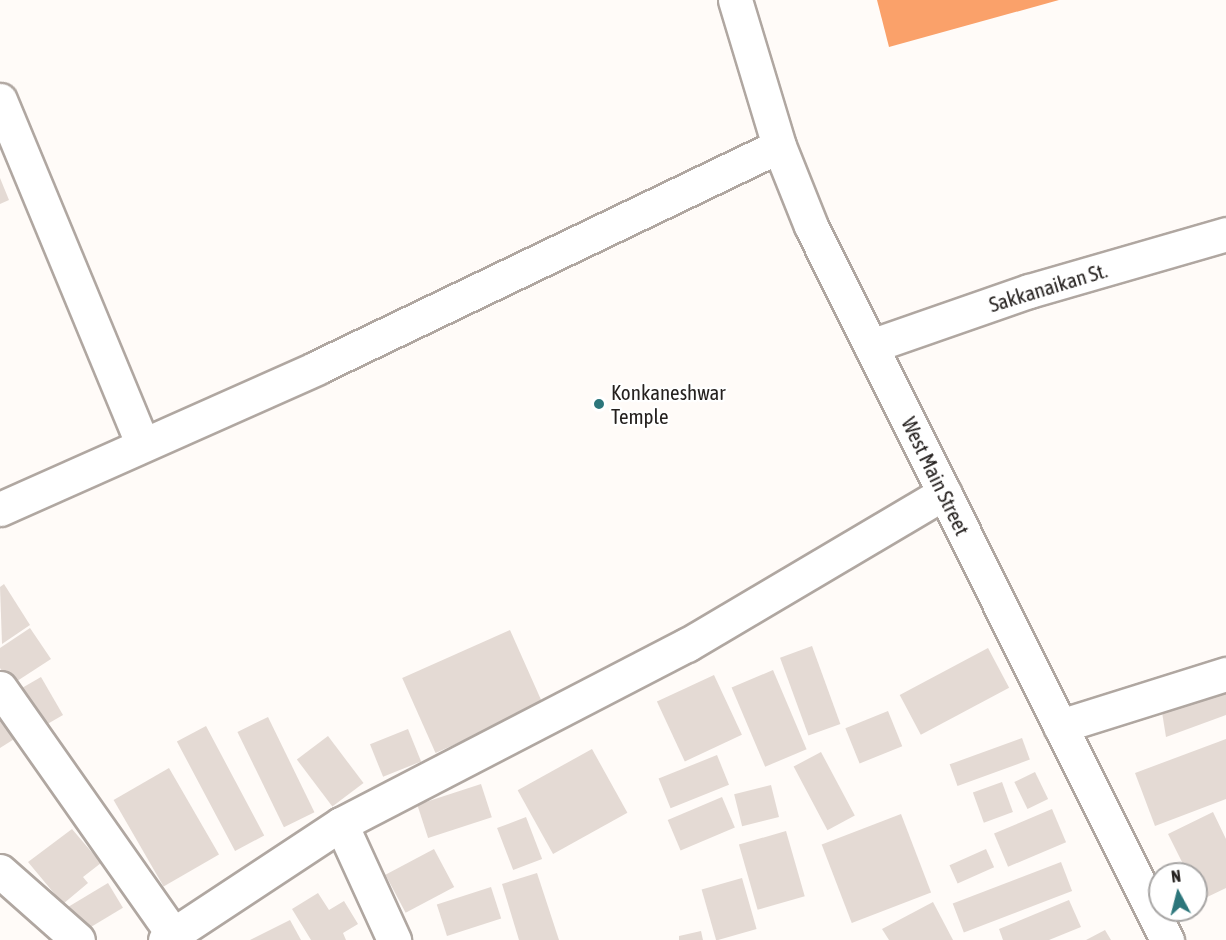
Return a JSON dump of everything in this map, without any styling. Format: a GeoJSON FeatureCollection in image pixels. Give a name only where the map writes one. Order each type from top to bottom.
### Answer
{"type":"FeatureCollection","features":[{"type":"Feature","properties":{"kind":"street","name":"West Main Street"},"geometry":{"type":"LineString","coordinates":[[735,0],[779,146],[811,226],[1167,940]]}},
{"type":"Feature","properties":{"kind":"street"},"geometry":{"type":"LineString","coordinates":[[0,100],[142,445]]}},
{"type":"Feature","properties":{"kind":"street"},"geometry":{"type":"LineString","coordinates":[[0,509],[316,368],[779,146]]}},
{"type":"Feature","properties":{"kind":"street","name":"Sakkanaikan St."},"geometry":{"type":"LineString","coordinates":[[871,346],[1029,291],[1226,234]]}},
{"type":"Feature","properties":{"kind":"street"},"geometry":{"type":"LineString","coordinates":[[0,688],[169,937],[341,824],[687,645],[944,494]]}},
{"type":"Feature","properties":{"kind":"street"},"geometry":{"type":"LineString","coordinates":[[1060,726],[1226,674]]}},
{"type":"Feature","properties":{"kind":"street"},"geometry":{"type":"LineString","coordinates":[[341,824],[394,940]]}},
{"type":"Feature","properties":{"kind":"street"},"geometry":{"type":"LineString","coordinates":[[0,871],[78,940]]}},
{"type":"Feature","properties":{"kind":"shaded area"},"geometry":{"type":"Polygon","coordinates":[[[877,0],[1059,0],[889,47],[877,0]]]}},
{"type":"Feature","properties":{"kind":"building"},"geometry":{"type":"Polygon","coordinates":[[[0,178],[9,200],[0,204],[0,178]]]}},
{"type":"Feature","properties":{"kind":"building"},"geometry":{"type":"Polygon","coordinates":[[[4,584],[30,625],[2,644],[0,587],[4,584]]]}},
{"type":"Feature","properties":{"kind":"building"},"geometry":{"type":"Polygon","coordinates":[[[30,628],[51,659],[11,685],[0,668],[0,648],[30,628]]]}},
{"type":"Feature","properties":{"kind":"building"},"geometry":{"type":"Polygon","coordinates":[[[510,630],[543,705],[436,753],[402,678],[510,630]]]}},
{"type":"Feature","properties":{"kind":"building"},"geometry":{"type":"Polygon","coordinates":[[[812,646],[840,724],[808,736],[780,658],[812,646]]]}},
{"type":"Feature","properties":{"kind":"building"},"geometry":{"type":"Polygon","coordinates":[[[988,648],[1009,688],[921,735],[900,695],[988,648]]]}},
{"type":"Feature","properties":{"kind":"building"},"geometry":{"type":"Polygon","coordinates":[[[773,670],[807,749],[765,767],[732,688],[773,670]]]}},
{"type":"Feature","properties":{"kind":"building"},"geometry":{"type":"Polygon","coordinates":[[[714,675],[742,735],[685,761],[657,702],[714,675]]]}},
{"type":"Feature","properties":{"kind":"building"},"geometry":{"type":"Polygon","coordinates":[[[41,677],[63,715],[40,728],[18,690],[41,677]]]}},
{"type":"Feature","properties":{"kind":"building"},"geometry":{"type":"Polygon","coordinates":[[[1226,683],[1226,715],[1166,737],[1161,706],[1226,683]]]}},
{"type":"Feature","properties":{"kind":"building"},"geometry":{"type":"Polygon","coordinates":[[[0,710],[19,736],[0,748],[0,710]]]}},
{"type":"Feature","properties":{"kind":"building"},"geometry":{"type":"Polygon","coordinates":[[[888,711],[902,746],[860,763],[845,728],[888,711]]]}},
{"type":"Feature","properties":{"kind":"building"},"geometry":{"type":"Polygon","coordinates":[[[268,717],[314,812],[284,827],[237,732],[268,717]]]}},
{"type":"Feature","properties":{"kind":"building"},"geometry":{"type":"Polygon","coordinates":[[[206,726],[264,835],[235,851],[177,741],[206,726]]]}},
{"type":"Feature","properties":{"kind":"building"},"geometry":{"type":"Polygon","coordinates":[[[408,729],[421,761],[383,777],[370,744],[408,729]]]}},
{"type":"Feature","properties":{"kind":"building"},"geometry":{"type":"Polygon","coordinates":[[[328,736],[364,783],[332,807],[297,759],[328,736]]]}},
{"type":"Feature","properties":{"kind":"building"},"geometry":{"type":"Polygon","coordinates":[[[1022,738],[1030,760],[958,786],[950,764],[1022,738]]]}},
{"type":"Feature","properties":{"kind":"building"},"geometry":{"type":"Polygon","coordinates":[[[1226,739],[1226,799],[1155,826],[1135,773],[1226,739]]]}},
{"type":"Feature","properties":{"kind":"building"},"geometry":{"type":"Polygon","coordinates":[[[592,749],[627,813],[553,854],[518,790],[592,749]]]}},
{"type":"Feature","properties":{"kind":"building"},"geometry":{"type":"Polygon","coordinates":[[[821,752],[855,816],[827,830],[794,767],[821,752]]]}},
{"type":"Feature","properties":{"kind":"building"},"geometry":{"type":"Polygon","coordinates":[[[717,755],[729,785],[671,808],[659,779],[717,755]]]}},
{"type":"Feature","properties":{"kind":"building"},"geometry":{"type":"Polygon","coordinates":[[[169,768],[219,855],[164,887],[114,800],[169,768]]]}},
{"type":"Feature","properties":{"kind":"building"},"geometry":{"type":"Polygon","coordinates":[[[1035,772],[1048,799],[1027,809],[1014,782],[1035,772]]]}},
{"type":"Feature","properties":{"kind":"building"},"geometry":{"type":"Polygon","coordinates":[[[1002,782],[1013,812],[984,823],[973,793],[1002,782]]]}},
{"type":"Feature","properties":{"kind":"building"},"geometry":{"type":"Polygon","coordinates":[[[481,784],[492,817],[428,838],[417,805],[481,784]]]}},
{"type":"Feature","properties":{"kind":"building"},"geometry":{"type":"Polygon","coordinates":[[[771,785],[779,817],[742,826],[734,794],[771,785]]]}},
{"type":"Feature","properties":{"kind":"building"},"geometry":{"type":"Polygon","coordinates":[[[722,797],[735,827],[681,850],[668,820],[722,797]]]}},
{"type":"Feature","properties":{"kind":"building"},"geometry":{"type":"Polygon","coordinates":[[[1052,809],[1066,842],[1008,867],[994,834],[1052,809]]]}},
{"type":"Feature","properties":{"kind":"building"},"geometry":{"type":"Polygon","coordinates":[[[1213,812],[1226,839],[1226,888],[1208,897],[1208,862],[1182,862],[1168,834],[1213,812]]]}},
{"type":"Feature","properties":{"kind":"building"},"geometry":{"type":"Polygon","coordinates":[[[901,814],[931,892],[852,923],[822,844],[901,814]]]}},
{"type":"Feature","properties":{"kind":"building"},"geometry":{"type":"Polygon","coordinates":[[[526,817],[542,859],[513,870],[497,828],[526,817]]]}},
{"type":"Feature","properties":{"kind":"building"},"geometry":{"type":"Polygon","coordinates":[[[72,829],[101,863],[83,877],[88,883],[63,904],[28,862],[72,829]]]}},
{"type":"Feature","properties":{"kind":"building"},"geometry":{"type":"Polygon","coordinates":[[[786,831],[805,896],[758,910],[739,845],[786,831]]]}},
{"type":"Feature","properties":{"kind":"building"},"geometry":{"type":"Polygon","coordinates":[[[434,849],[454,887],[406,913],[385,875],[434,849]]]}},
{"type":"Feature","properties":{"kind":"building"},"geometry":{"type":"Polygon","coordinates":[[[986,849],[994,867],[958,884],[949,865],[986,849]]]}},
{"type":"Feature","properties":{"kind":"building"},"geometry":{"type":"Polygon","coordinates":[[[1061,862],[1072,891],[964,933],[953,904],[1061,862]]]}},
{"type":"Feature","properties":{"kind":"building"},"geometry":{"type":"Polygon","coordinates":[[[537,873],[559,940],[519,940],[502,884],[537,873]]]}},
{"type":"Feature","properties":{"kind":"building"},"geometry":{"type":"Polygon","coordinates":[[[742,878],[757,929],[716,940],[702,890],[742,878]]]}},
{"type":"Feature","properties":{"kind":"building"},"geometry":{"type":"Polygon","coordinates":[[[108,883],[123,908],[80,934],[65,909],[108,883]]]}},
{"type":"Feature","properties":{"kind":"building"},"geometry":{"type":"Polygon","coordinates":[[[491,887],[501,918],[447,936],[437,905],[491,887]]]}},
{"type":"Feature","properties":{"kind":"building"},"geometry":{"type":"Polygon","coordinates":[[[318,893],[329,910],[344,901],[358,924],[343,933],[346,940],[311,940],[292,909],[318,893]]]}},
{"type":"Feature","properties":{"kind":"building"},"geometry":{"type":"Polygon","coordinates":[[[1069,900],[1081,927],[1049,940],[1003,940],[999,929],[1069,900]]]}},
{"type":"Feature","properties":{"kind":"building"},"geometry":{"type":"Polygon","coordinates":[[[933,902],[953,940],[889,940],[882,929],[933,902]]]}},
{"type":"Feature","properties":{"kind":"building"},"geometry":{"type":"Polygon","coordinates":[[[290,920],[301,940],[250,940],[290,920]]]}},
{"type":"Feature","properties":{"kind":"building"},"geometry":{"type":"Polygon","coordinates":[[[1105,930],[1111,940],[1086,940],[1105,930]]]}},
{"type":"Feature","properties":{"kind":"building"},"geometry":{"type":"Polygon","coordinates":[[[701,931],[703,940],[679,940],[679,936],[701,931]]]}},
{"type":"Feature","properties":{"kind":"place","name":"Konkaneshwar Temple"},"geometry":{"type":"Point","coordinates":[599,404]}}]}
